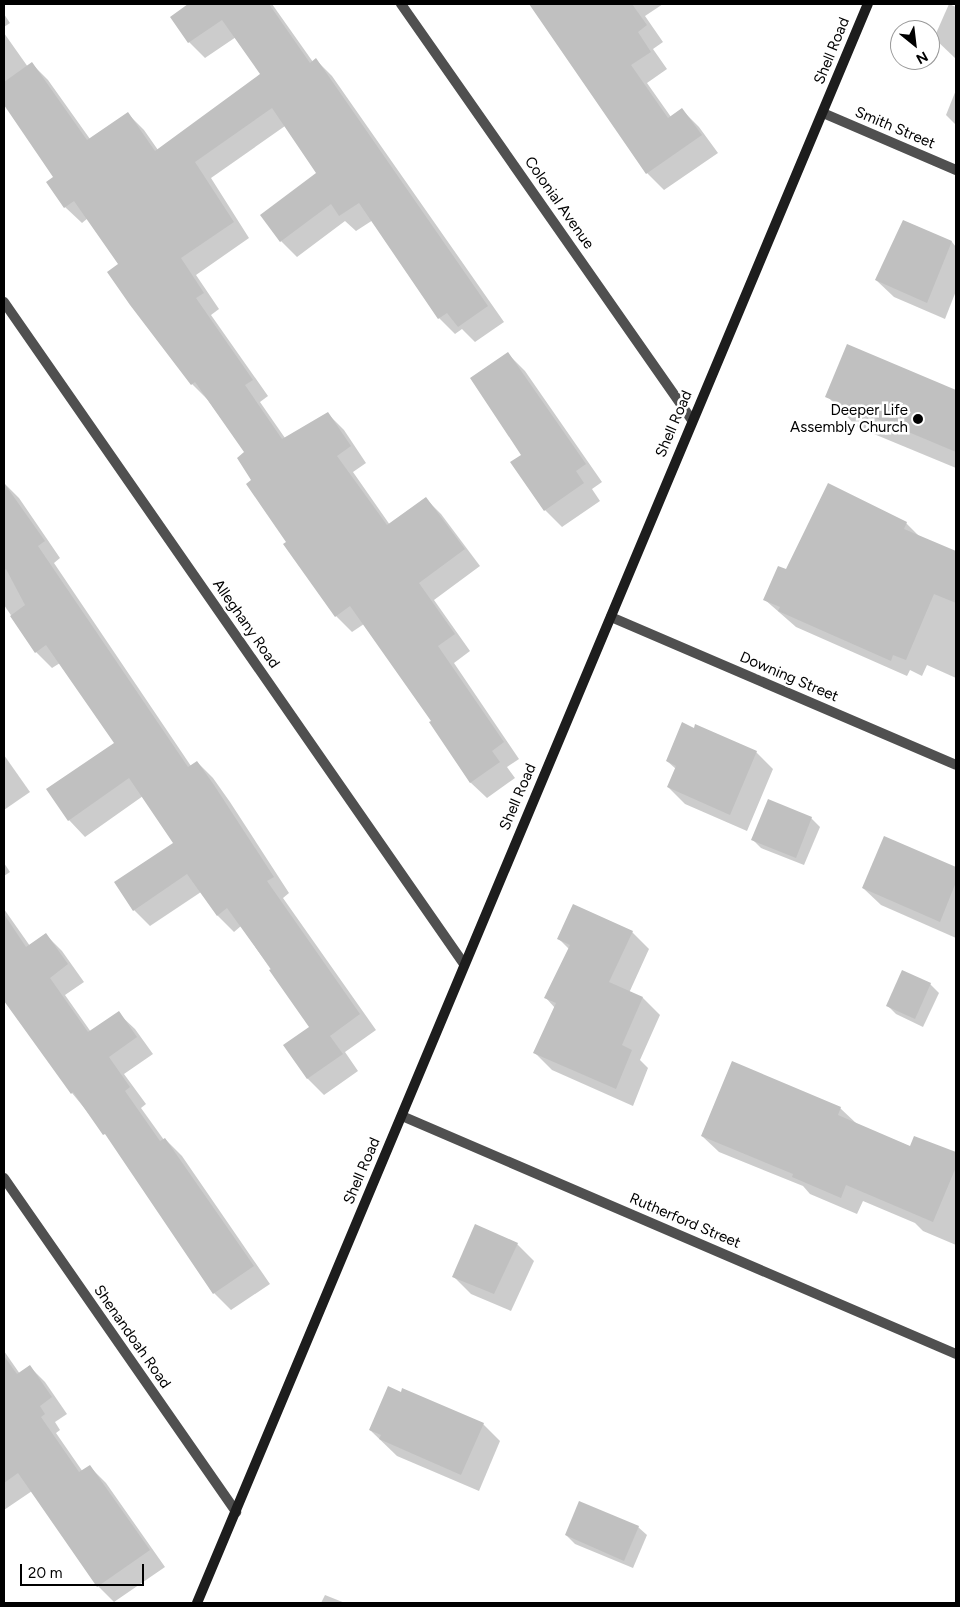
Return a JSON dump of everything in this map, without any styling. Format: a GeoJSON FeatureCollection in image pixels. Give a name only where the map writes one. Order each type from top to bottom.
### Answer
{"type":"FeatureCollection","features":[{"type":"Feature","properties":{"kind":"street","name":"Colonial Avenue"},"geometry":{"type":"LineString","coordinates":[[401,4],[692,420]]}},
{"type":"Feature","properties":{"kind":"street","name":"Shell Road"},"geometry":{"type":"LineString","coordinates":[[197,1603],[868,4]]}},
{"type":"Feature","properties":{"kind":"street","name":"Smith Street"},"geometry":{"type":"LineString","coordinates":[[823,113],[956,170]]}},
{"type":"Feature","properties":{"kind":"street","name":"Alleghany Road"},"geometry":{"type":"LineString","coordinates":[[4,302],[464,964]]}},
{"type":"Feature","properties":{"kind":"street","name":"Downing Street"},"geometry":{"type":"LineString","coordinates":[[611,617],[956,765]]}},
{"type":"Feature","properties":{"kind":"street","name":"Rutherford Street"},"geometry":{"type":"LineString","coordinates":[[402,1116],[956,1354]]}},
{"type":"Feature","properties":{"kind":"street","name":"Shenandoah Road"},"geometry":{"type":"LineString","coordinates":[[4,1178],[236,1512]]}},
{"type":"Feature","properties":{"kind":"building"},"geometry":{"type":"Polygon","coordinates":[[[188,4],[269,4],[310,63],[316,58],[488,306],[458,327],[447,313],[438,319],[359,203],[339,216],[331,204],[280,242],[260,215],[316,173],[272,108],[195,162],[234,222],[181,258],[204,293],[196,298],[253,380],[245,385],[282,439],[328,412],[351,446],[337,456],[387,525],[426,497],[465,549],[419,583],[455,634],[438,646],[504,742],[492,751],[500,762],[470,783],[429,722],[431,721],[350,606],[335,617],[283,544],[286,542],[246,484],[251,480],[237,458],[244,452],[195,382],[191,385],[107,272],[118,264],[74,201],[64,208],[46,182],[53,177],[4,105],[4,82],[32,62],[87,140],[128,112],[155,151],[260,74],[222,20],[188,43],[170,17],[188,4]]]}},
{"type":"Feature","properties":{"kind":"building"},"geometry":{"type":"Polygon","coordinates":[[[529,4],[632,4],[647,25],[638,32],[651,52],[631,65],[668,118],[682,108],[702,135],[646,174],[529,4]]]}},
{"type":"Feature","properties":{"kind":"building"},"geometry":{"type":"Polygon","coordinates":[[[903,220],[952,241],[927,303],[875,280],[903,220]]]}},
{"type":"Feature","properties":{"kind":"building","name":"Deeper Life Assembly Church"},"geometry":{"type":"Polygon","coordinates":[[[847,344],[956,390],[956,452],[825,397],[847,344]]]}},
{"type":"Feature","properties":{"kind":"building"},"geometry":{"type":"Polygon","coordinates":[[[508,352],[586,464],[576,471],[584,483],[544,511],[510,462],[521,455],[470,378],[508,352]]]}},
{"type":"Feature","properties":{"kind":"building"},"geometry":{"type":"Polygon","coordinates":[[[4,483],[45,541],[38,546],[188,767],[197,761],[214,785],[274,877],[267,881],[360,1014],[330,1036],[343,1054],[307,1079],[283,1045],[309,1027],[269,970],[271,969],[227,908],[217,916],[187,874],[133,911],[114,882],[173,843],[129,778],[68,821],[46,789],[114,743],[46,645],[35,653],[10,616],[25,605],[6,569],[4,571],[4,483]]]}},
{"type":"Feature","properties":{"kind":"building"},"geometry":{"type":"Polygon","coordinates":[[[828,483],[907,522],[904,529],[956,551],[956,603],[934,594],[906,660],[893,655],[891,661],[778,611],[780,607],[763,600],[778,566],[786,569],[828,483]]]}},
{"type":"Feature","properties":{"kind":"building"},"geometry":{"type":"Polygon","coordinates":[[[682,722],[694,728],[695,724],[757,751],[730,815],[667,787],[676,766],[666,761],[682,722]]]}},
{"type":"Feature","properties":{"kind":"building"},"geometry":{"type":"Polygon","coordinates":[[[768,799],[812,817],[796,858],[751,840],[768,799]]]}},
{"type":"Feature","properties":{"kind":"building"},"geometry":{"type":"Polygon","coordinates":[[[884,836],[956,867],[956,882],[940,922],[862,888],[884,836]]]}},
{"type":"Feature","properties":{"kind":"building"},"geometry":{"type":"Polygon","coordinates":[[[573,904],[633,931],[609,982],[643,997],[622,1045],[632,1050],[616,1089],[533,1053],[556,1003],[544,998],[570,945],[557,939],[573,904]]]}},
{"type":"Feature","properties":{"kind":"building"},"geometry":{"type":"Polygon","coordinates":[[[4,914],[26,947],[46,933],[68,964],[50,978],[88,1032],[119,1011],[137,1037],[109,1057],[130,1087],[125,1091],[160,1141],[165,1138],[254,1266],[213,1294],[105,1134],[103,1135],[73,1092],[71,1094],[4,1001],[4,914]]]}},
{"type":"Feature","properties":{"kind":"building"},"geometry":{"type":"Polygon","coordinates":[[[902,970],[931,983],[915,1019],[886,1006],[902,970]]]}},
{"type":"Feature","properties":{"kind":"building"},"geometry":{"type":"Polygon","coordinates":[[[732,1061],[841,1107],[838,1115],[910,1146],[914,1136],[956,1152],[956,1167],[933,1222],[846,1185],[841,1198],[792,1177],[793,1174],[701,1136],[732,1061]]]}},
{"type":"Feature","properties":{"kind":"building"},"geometry":{"type":"Polygon","coordinates":[[[475,1224],[518,1243],[494,1294],[452,1277],[475,1224]]]}},
{"type":"Feature","properties":{"kind":"building"},"geometry":{"type":"Polygon","coordinates":[[[4,1356],[17,1374],[30,1365],[52,1397],[40,1406],[45,1414],[41,1417],[79,1472],[90,1465],[150,1550],[97,1587],[18,1473],[4,1483],[4,1356]]]}},
{"type":"Feature","properties":{"kind":"building"},"geometry":{"type":"Polygon","coordinates":[[[388,1386],[401,1392],[402,1388],[484,1423],[461,1475],[379,1439],[381,1435],[369,1430],[388,1386]]]}},
{"type":"Feature","properties":{"kind":"building"},"geometry":{"type":"Polygon","coordinates":[[[579,1501],[639,1526],[624,1561],[565,1535],[579,1501]]]}},
{"type":"Feature","properties":{"kind":"place","name":"Deeper Life Assembly Church"},"geometry":{"type":"Point","coordinates":[918,419]}}]}
